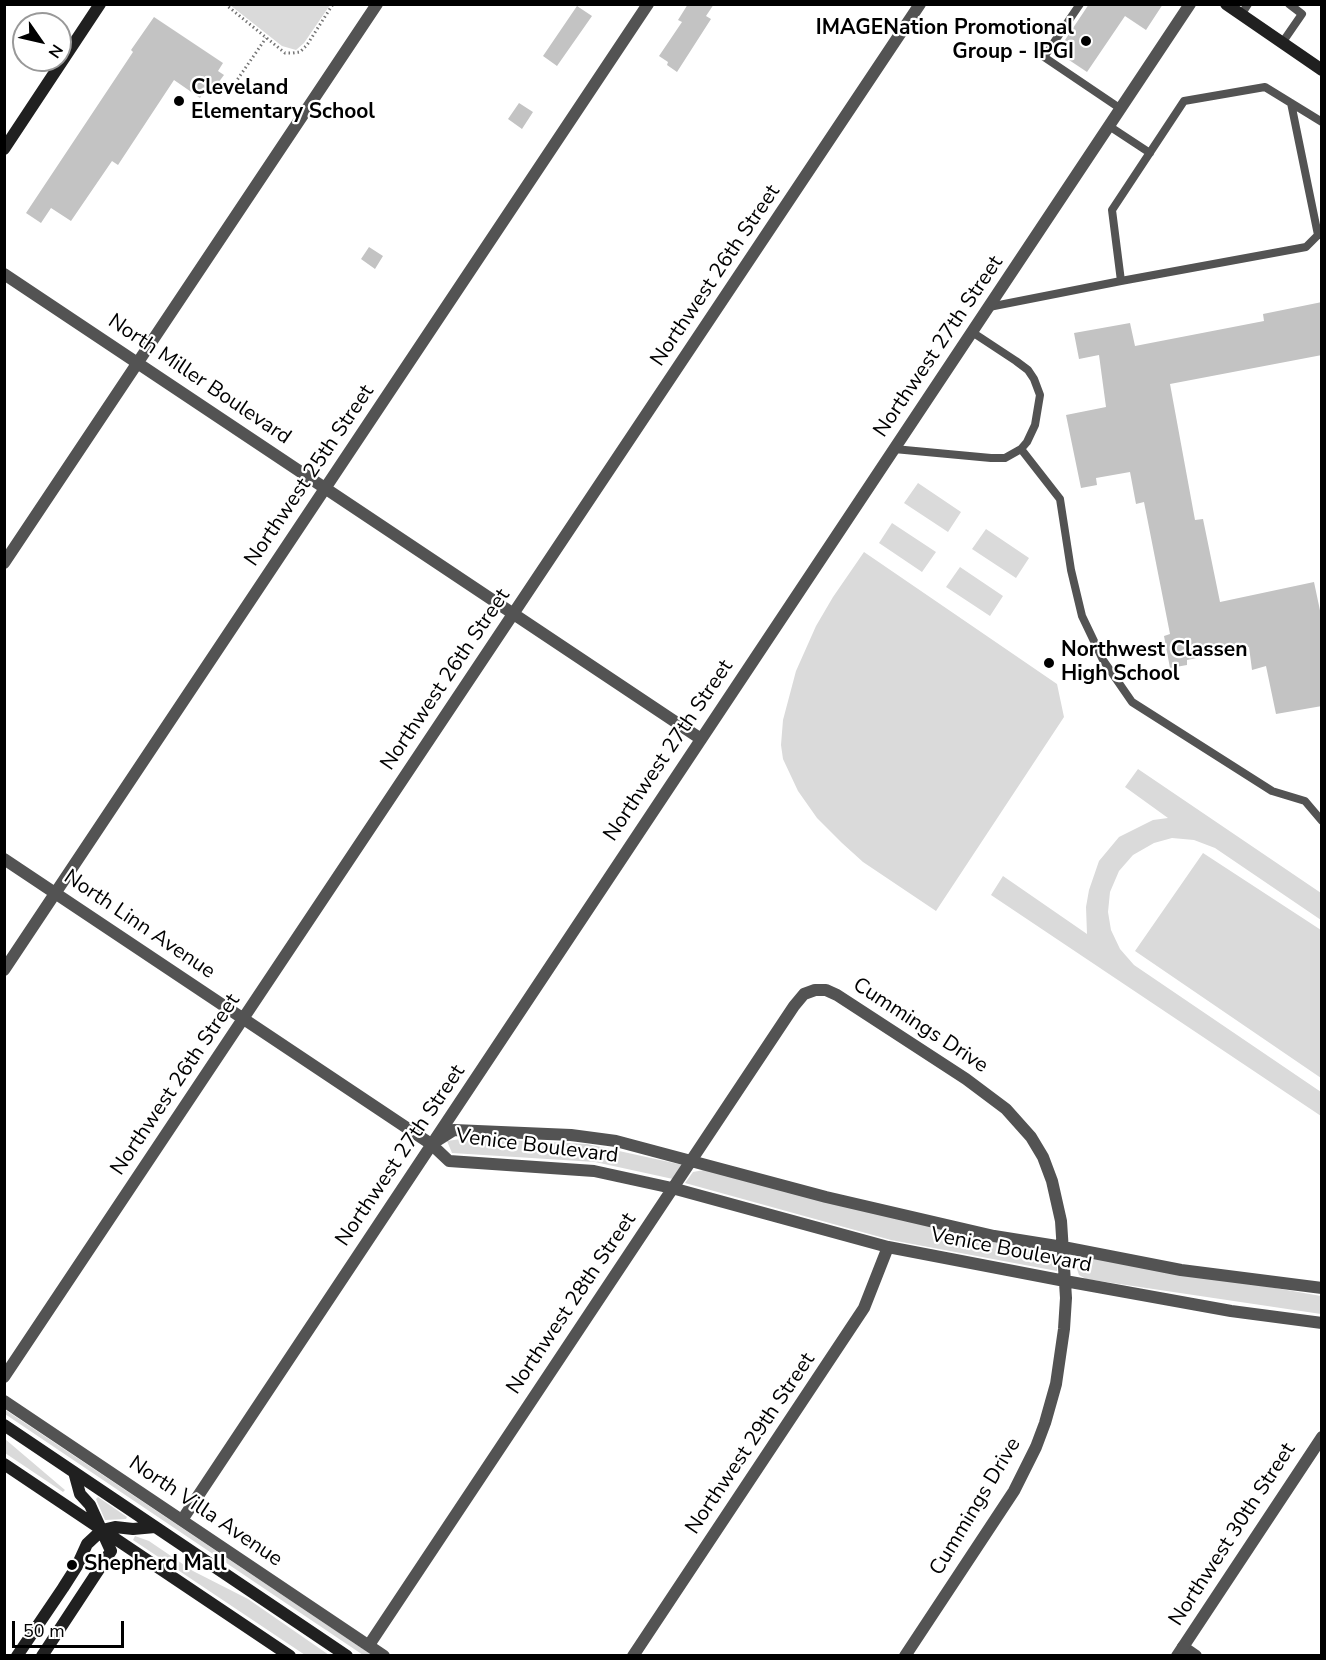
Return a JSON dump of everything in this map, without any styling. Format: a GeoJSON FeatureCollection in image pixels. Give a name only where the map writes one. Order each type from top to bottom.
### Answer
{"type":"FeatureCollection","features":[{"type":"Feature","properties":{"kind":"main road"},"geometry":{"type":"LineString","coordinates":[[4,149],[100,4]]}},
{"type":"Feature","properties":{"kind":"main road"},"geometry":{"type":"LineString","coordinates":[[1226,4],[1245,10],[1282,43],[1322,70]]}},
{"type":"Feature","properties":{"kind":"main road","name":"North Villa Avenue"},"geometry":{"type":"LineString","coordinates":[[4,1425],[347,1656]]}},
{"type":"Feature","properties":{"kind":"main road"},"geometry":{"type":"LineString","coordinates":[[4,1464],[290,1656]]}},
{"type":"Feature","properties":{"kind":"main road"},"geometry":{"type":"LineString","coordinates":[[42,1656],[111,1551],[90,1505],[80,1494],[74,1472]]}},
{"type":"Feature","properties":{"kind":"main road"},"geometry":{"type":"LineString","coordinates":[[17,1656],[77,1566],[87,1544],[102,1530],[115,1527],[133,1529],[155,1527]]}},
{"type":"Feature","properties":{"kind":"street"},"geometry":{"type":"LineString","coordinates":[[4,563],[377,4]]}},
{"type":"Feature","properties":{"kind":"street","name":"Northwest 25th Street"},"geometry":{"type":"LineString","coordinates":[[4,970],[648,4]]}},
{"type":"Feature","properties":{"kind":"street","name":"Northwest 26th Street"},"geometry":{"type":"LineString","coordinates":[[4,1377],[920,4]]}},
{"type":"Feature","properties":{"kind":"street","name":"Northwest 27th Street"},"geometry":{"type":"LineString","coordinates":[[182,1520],[1190,4]]}},
{"type":"Feature","properties":{"kind":"street","name":"North Miller Boulevard"},"geometry":{"type":"LineString","coordinates":[[4,274],[701,739]]}},
{"type":"Feature","properties":{"kind":"street","name":"North Linn Avenue"},"geometry":{"type":"LineString","coordinates":[[4,859],[431,1144]]}},
{"type":"Feature","properties":{"kind":"street","name":"Northwest 28th Street"},"geometry":{"type":"LineString","coordinates":[[369,1645],[799,999],[814,990]]}},
{"type":"Feature","properties":{"kind":"street","name":"Cummings Drive"},"geometry":{"type":"LineString","coordinates":[[814,990],[826,990],[837,995],[966,1079],[1006,1109],[1030,1137],[1048,1169],[1059,1203],[1066,1298],[1062,1352],[1050,1407],[1036,1447],[1001,1512],[905,1656]]}},
{"type":"Feature","properties":{"kind":"street","name":"Venice Boulevard"},"geometry":{"type":"LineString","coordinates":[[1322,1288],[1181,1270],[994,1236],[826,1197],[616,1141],[571,1135],[454,1130],[431,1144],[449,1161],[594,1171],[672,1188],[888,1247],[1231,1311],[1322,1323]]}},
{"type":"Feature","properties":{"kind":"street","name":"Northwest 29th Street"},"geometry":{"type":"LineString","coordinates":[[633,1656],[864,1308],[888,1247]]}},
{"type":"Feature","properties":{"kind":"street","name":"North Villa Avenue"},"geometry":{"type":"LineString","coordinates":[[4,1401],[384,1656]]}},
{"type":"Feature","properties":{"kind":"street","name":"Northwest 30th Street"},"geometry":{"type":"LineString","coordinates":[[1180,1651],[1322,1437]]}},
{"type":"Feature","properties":{"kind":"street"},"geometry":{"type":"LineString","coordinates":[[1180,1651],[1196,1656]]}},
{"type":"Feature","properties":{"kind":"lane"},"geometry":{"type":"LineString","coordinates":[[1080,4],[1044,57],[1121,109]]}},
{"type":"Feature","properties":{"kind":"lane"},"geometry":{"type":"LineString","coordinates":[[1282,43],[1302,14],[1288,4]]}},
{"type":"Feature","properties":{"kind":"lane"},"geometry":{"type":"LineString","coordinates":[[1121,281],[1112,210],[1184,101],[1264,87],[1322,122]]}},
{"type":"Feature","properties":{"kind":"lane"},"geometry":{"type":"LineString","coordinates":[[989,307],[1306,247],[1320,235],[1291,103]]}},
{"type":"Feature","properties":{"kind":"lane"},"geometry":{"type":"LineString","coordinates":[[1109,126],[1150,153]]}},
{"type":"Feature","properties":{"kind":"lane"},"geometry":{"type":"LineString","coordinates":[[894,449],[1005,458],[1021,449],[1027,442],[1035,425],[1040,395],[1034,379],[1028,370],[972,332]]}},
{"type":"Feature","properties":{"kind":"lane"},"geometry":{"type":"LineString","coordinates":[[1021,449],[1060,499],[1071,570],[1082,616],[1103,660],[1132,702],[1272,791],[1305,801],[1322,822]]}},
{"type":"Feature","properties":{"kind":"path"},"geometry":{"type":"LineString","coordinates":[[225,4],[285,52],[300,52],[307,45],[333,4]]}},
{"type":"Feature","properties":{"kind":"path"},"geometry":{"type":"LineString","coordinates":[[236,83],[266,38]]}},
{"type":"Feature","properties":{"kind":"shaded area"},"geometry":{"type":"Polygon","coordinates":[[[230,5],[330,5],[304,43],[296,50],[282,46],[230,5]]]}},
{"type":"Feature","properties":{"kind":"shaded area"},"geometry":{"type":"Polygon","coordinates":[[[918,483],[961,512],[948,532],[904,503],[918,483]]]}},
{"type":"Feature","properties":{"kind":"shaded area"},"geometry":{"type":"Polygon","coordinates":[[[892,523],[936,552],[922,572],[879,543],[892,523]]]}},
{"type":"Feature","properties":{"kind":"shaded area"},"geometry":{"type":"Polygon","coordinates":[[[986,529],[1029,558],[1016,578],[972,549],[986,529]]]}},
{"type":"Feature","properties":{"kind":"shaded area"},"geometry":{"type":"Polygon","coordinates":[[[864,552],[1057,684],[1064,717],[936,911],[863,862],[842,843],[817,818],[798,791],[783,759],[781,745],[783,720],[796,671],[816,626],[864,552]]]}},
{"type":"Feature","properties":{"kind":"shaded area"},"geometry":{"type":"Polygon","coordinates":[[[960,567],[1003,596],[990,616],[946,587],[960,567]]]}},
{"type":"Feature","properties":{"kind":"shaded area"},"geometry":{"type":"Polygon","coordinates":[[[1138,769],[1321,893],[1321,920],[1215,848],[1194,840],[1172,838],[1154,843],[1133,855],[1119,871],[1110,892],[1108,912],[1111,930],[1120,949],[1134,965],[1321,1092],[1321,1116],[991,895],[1003,876],[1087,934],[1086,907],[1099,861],[1119,837],[1153,820],[1168,818],[1125,787],[1138,769]]]}},
{"type":"Feature","properties":{"kind":"shaded area"},"geometry":{"type":"Polygon","coordinates":[[[1203,853],[1321,930],[1321,1078],[1135,951],[1203,853]]]}},
{"type":"Feature","properties":{"kind":"shaded area"},"geometry":{"type":"Polygon","coordinates":[[[468,1138],[587,1144],[683,1165],[673,1179],[595,1162],[452,1153],[447,1141],[468,1138]]]}},
{"type":"Feature","properties":{"kind":"shaded area"},"geometry":{"type":"Polygon","coordinates":[[[704,1170],[1057,1255],[1057,1271],[891,1240],[685,1183],[693,1172],[704,1170]]]}},
{"type":"Feature","properties":{"kind":"shaded area"},"geometry":{"type":"Polygon","coordinates":[[[1087,1255],[1321,1296],[1321,1314],[1086,1279],[1079,1275],[1077,1269],[1079,1260],[1087,1255]]]}},
{"type":"Feature","properties":{"kind":"shaded area"},"geometry":{"type":"Polygon","coordinates":[[[4,1409],[372,1655],[363,1655],[5,1414],[4,1409]]]}},
{"type":"Feature","properties":{"kind":"shaded area"},"geometry":{"type":"Polygon","coordinates":[[[5,1439],[65,1490],[63,1492],[5,1453],[5,1439]]]}},
{"type":"Feature","properties":{"kind":"shaded area"},"geometry":{"type":"Polygon","coordinates":[[[98,1497],[127,1517],[126,1519],[105,1520],[96,1499],[98,1497]]]}},
{"type":"Feature","properties":{"kind":"shaded area"},"geometry":{"type":"Polygon","coordinates":[[[135,1536],[149,1541],[193,1571],[248,1599],[329,1655],[305,1655],[133,1540],[135,1536]]]}},
{"type":"Feature","properties":{"kind":"building"},"geometry":{"type":"Polygon","coordinates":[[[688,4],[714,4],[706,16],[711,19],[677,72],[659,56],[682,22],[678,20],[688,4]]]}},
{"type":"Feature","properties":{"kind":"building","name":"IMAGENation Promotional Group - IPGI"},"geometry":{"type":"Polygon","coordinates":[[[1089,4],[1163,4],[1146,30],[1125,16],[1087,72],[1057,52],[1089,4]]]}},
{"type":"Feature","properties":{"kind":"building"},"geometry":{"type":"Polygon","coordinates":[[[577,6],[592,16],[557,66],[543,56],[577,6]]]}},
{"type":"Feature","properties":{"kind":"building"},"geometry":{"type":"Polygon","coordinates":[[[154,17],[223,63],[218,71],[224,75],[212,91],[206,88],[200,98],[174,80],[118,165],[112,161],[71,221],[51,208],[41,223],[26,213],[154,17]]]}},
{"type":"Feature","properties":{"kind":"building"},"geometry":{"type":"Polygon","coordinates":[[[519,103],[533,112],[522,129],[508,119],[519,103]]]}},
{"type":"Feature","properties":{"kind":"building"},"geometry":{"type":"Polygon","coordinates":[[[369,247],[383,256],[375,269],[361,259],[369,247]]]}},
{"type":"Feature","properties":{"kind":"building"},"geometry":{"type":"Polygon","coordinates":[[[1322,302],[1322,355],[1170,384],[1195,520],[1203,519],[1220,602],[1314,582],[1322,620],[1322,706],[1276,714],[1266,666],[1252,670],[1249,647],[1187,660],[1187,665],[1170,668],[1164,636],[1170,634],[1144,502],[1136,504],[1130,472],[1096,478],[1097,485],[1081,488],[1066,415],[1106,407],[1099,355],[1079,359],[1074,333],[1130,323],[1135,346],[1264,321],[1263,314],[1322,302]]]}},
{"type":"Feature","properties":{"kind":"place","name":"IMAGENation Promotional Group - IPGI"},"geometry":{"type":"Point","coordinates":[1086,41]}},
{"type":"Feature","properties":{"kind":"place","name":"Cleveland Elementary School"},"geometry":{"type":"Point","coordinates":[179,101]}},
{"type":"Feature","properties":{"kind":"place","name":"Northwest Classen High School"},"geometry":{"type":"Point","coordinates":[1049,663]}},
{"type":"Feature","properties":{"kind":"place","name":"Shepherd Mall"},"geometry":{"type":"Point","coordinates":[72,1565]}}]}
